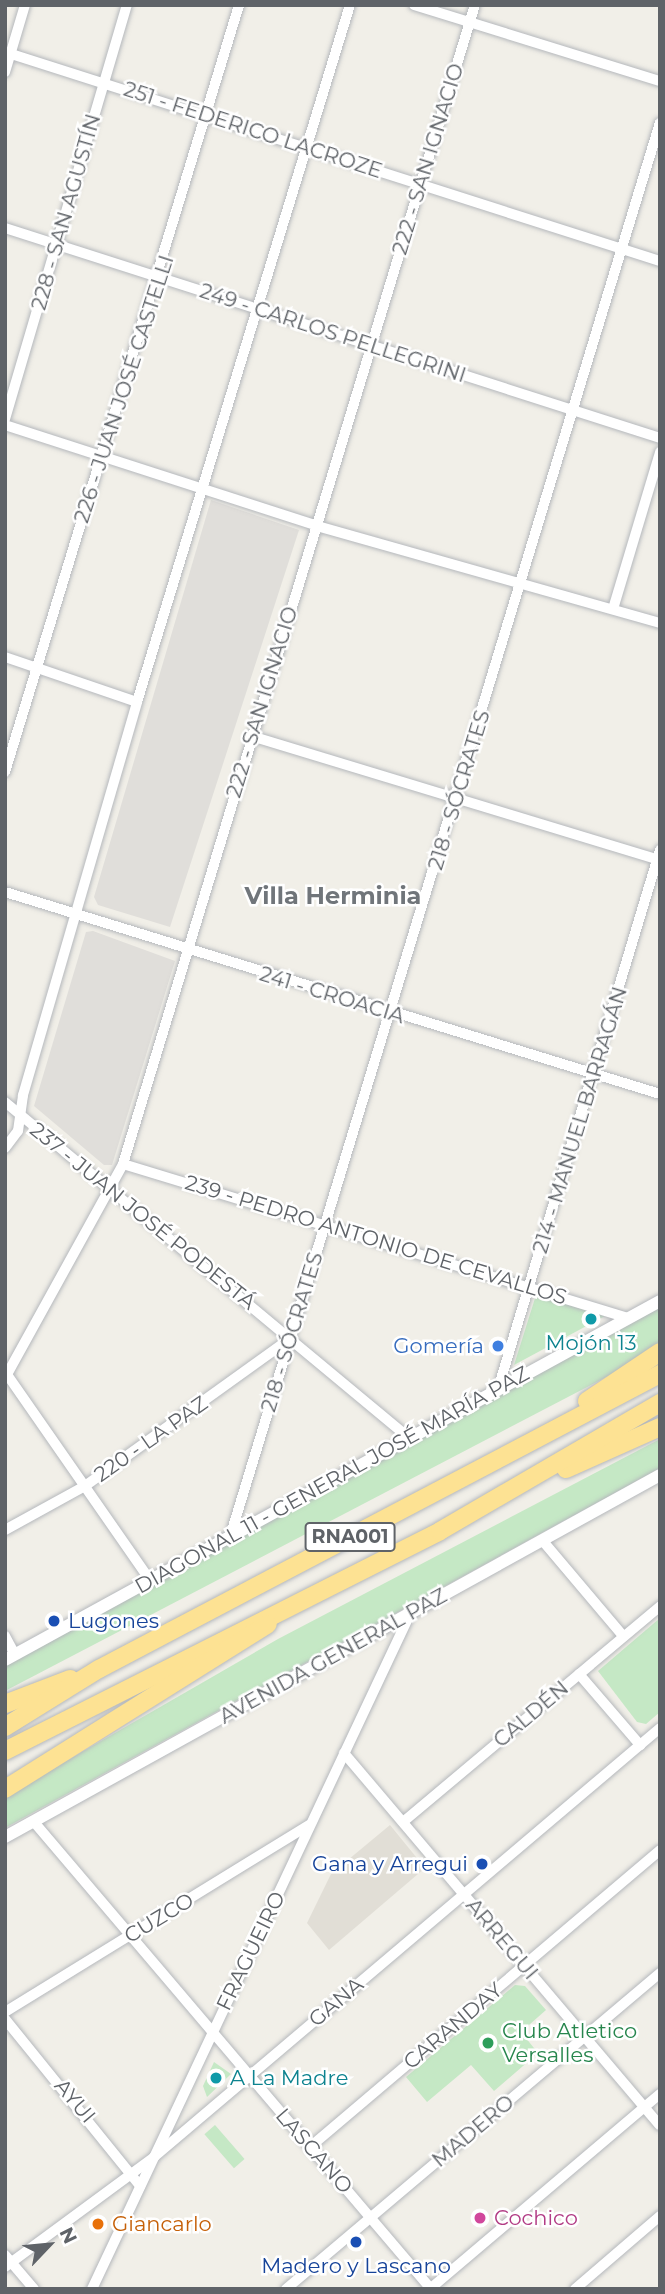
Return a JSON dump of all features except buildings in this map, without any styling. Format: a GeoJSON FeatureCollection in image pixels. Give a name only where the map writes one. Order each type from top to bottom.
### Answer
{"type":"FeatureCollection","features":[{"type":"Feature","properties":{"kind":"highway"},"geometry":{"type":"LineString","coordinates":[[505,1456],[660,1352]]}},
{"type":"Feature","properties":{"kind":"highway","name":"RNA001"},"geometry":{"type":"LineString","coordinates":[[5,1727],[99,1669],[660,1374]]}},
{"type":"Feature","properties":{"kind":"highway","name":"RNA001"},"geometry":{"type":"LineString","coordinates":[[5,1751],[285,1611],[512,1492],[660,1403]]}},
{"type":"Feature","properties":{"kind":"highway"},"geometry":{"type":"LineString","coordinates":[[512,1492],[660,1427]]}},
{"type":"Feature","properties":{"kind":"highway"},"geometry":{"type":"LineString","coordinates":[[5,1789],[77,1741],[239,1648],[285,1611]]}},
{"type":"Feature","properties":{"kind":"highway"},"geometry":{"type":"LineString","coordinates":[[5,1704],[99,1669]]}},
{"type":"Feature","properties":{"kind":"highway"},"geometry":{"type":"LineString","coordinates":[[5,1775],[77,1741]]}},
{"type":"Feature","properties":{"kind":"street"},"geometry":{"type":"LineString","coordinates":[[5,72],[8,52],[25,5]]}},
{"type":"Feature","properties":{"kind":"street","name":"228 - SAN AGUSTÍN"},"geometry":{"type":"LineString","coordinates":[[5,419],[127,5]]}},
{"type":"Feature","properties":{"kind":"street","name":"226 - JUAN JOSÉ CASTELLI"},"geometry":{"type":"LineString","coordinates":[[5,772],[160,278],[239,5]]}},
{"type":"Feature","properties":{"kind":"street"},"geometry":{"type":"LineString","coordinates":[[5,1149],[21,1115],[137,702],[259,309],[305,145],[350,5]]}},
{"type":"Feature","properties":{"kind":"street"},"geometry":{"type":"LineString","coordinates":[[414,5],[660,81]]}},
{"type":"Feature","properties":{"kind":"street","name":"222 - SAN IGNACIO"},"geometry":{"type":"LineString","coordinates":[[6,1376],[111,1191],[123,1164],[185,951],[373,345],[419,184],[475,5]]}},
{"type":"Feature","properties":{"kind":"street","name":"251 - FEDERICO LACROZE"},"geometry":{"type":"LineString","coordinates":[[8,52],[660,261]]}},
{"type":"Feature","properties":{"kind":"street","name":"218 - SÓCRATES"},"geometry":{"type":"LineString","coordinates":[[230,1537],[523,581],[660,123]]}},
{"type":"Feature","properties":{"kind":"street","name":"249 - CARLOS PELLEGRINI"},"geometry":{"type":"LineString","coordinates":[[5,229],[660,438]]}},
{"type":"Feature","properties":{"kind":"street"},"geometry":{"type":"LineString","coordinates":[[5,425],[205,486],[317,526],[523,581],[660,623]]}},
{"type":"Feature","properties":{"kind":"street"},"geometry":{"type":"LineString","coordinates":[[613,609],[660,452]]}},
{"type":"Feature","properties":{"kind":"street"},"geometry":{"type":"LineString","coordinates":[[5,657],[137,702]]}},
{"type":"Feature","properties":{"kind":"street"},"geometry":{"type":"LineString","coordinates":[[251,736],[659,856]]}},
{"type":"Feature","properties":{"kind":"street","name":"214 - MANUEL BARRAGÁN"},"geometry":{"type":"LineString","coordinates":[[498,1389],[659,856]]}},
{"type":"Feature","properties":{"kind":"street","name":"241 - CROACIA"},"geometry":{"type":"LineString","coordinates":[[5,892],[185,951],[660,1094]]}},
{"type":"Feature","properties":{"kind":"street","name":"237 - JUAN JOSÉ PODESTÁ"},"geometry":{"type":"LineString","coordinates":[[5,1102],[409,1438]]}},
{"type":"Feature","properties":{"kind":"street","name":"239 - PEDRO ANTONIO DE CEVALLOS"},"geometry":{"type":"LineString","coordinates":[[123,1164],[628,1318]]}},
{"type":"Feature","properties":{"kind":"street","name":"DIAGONAL 11 - GENERAL JOSÉ MARÍA PAZ"},"geometry":{"type":"LineString","coordinates":[[10,1658],[660,1301]]}},
{"type":"Feature","properties":{"kind":"street","name":"220 - LA PAZ"},"geometry":{"type":"LineString","coordinates":[[5,1530],[85,1486],[291,1338]]}},
{"type":"Feature","properties":{"kind":"street"},"geometry":{"type":"LineString","coordinates":[[6,1376],[150,1580]]}},
{"type":"Feature","properties":{"kind":"street","name":"AVENIDA GENERAL PAZ"},"geometry":{"type":"LineString","coordinates":[[5,1837],[660,1475]]}},
{"type":"Feature","properties":{"kind":"street"},"geometry":{"type":"LineString","coordinates":[[542,1540],[623,1636]]}},
{"type":"Feature","properties":{"kind":"street","name":"CALDÉN"},"geometry":{"type":"LineString","coordinates":[[403,1822],[660,1606]]}},
{"type":"Feature","properties":{"kind":"street","name":"FRAGUEIRO"},"geometry":{"type":"LineString","coordinates":[[92,2289],[410,1613]]}},
{"type":"Feature","properties":{"kind":"street"},"geometry":{"type":"LineString","coordinates":[[5,1636],[10,1658]]}},
{"type":"Feature","properties":{"kind":"street"},"geometry":{"type":"LineString","coordinates":[[579,1674],[639,1745]]}},
{"type":"Feature","properties":{"kind":"street","name":"GANA"},"geometry":{"type":"LineString","coordinates":[[7,2261],[154,2157],[660,1728]]}},
{"type":"Feature","properties":{"kind":"street","name":"ARREGUI"},"geometry":{"type":"LineString","coordinates":[[344,1753],[660,2125]]}},
{"type":"Feature","properties":{"kind":"street","name":"LASCANO"},"geometry":{"type":"LineString","coordinates":[[34,1822],[431,2288]]}},
{"type":"Feature","properties":{"kind":"street","name":"CUZCO"},"geometry":{"type":"LineString","coordinates":[[5,2012],[312,1823]]}},
{"type":"Feature","properties":{"kind":"street","name":"CARANDAY"},"geometry":{"type":"LineString","coordinates":[[310,2147],[660,1850]]}},
{"type":"Feature","properties":{"kind":"street","name":"MADERO"},"geometry":{"type":"LineString","coordinates":[[286,2289],[660,1973]]}},
{"type":"Feature","properties":{"kind":"street","name":"AYUI"},"geometry":{"type":"LineString","coordinates":[[5,2019],[133,2172],[141,2186]]}},
{"type":"Feature","properties":{"kind":"street"},"geometry":{"type":"LineString","coordinates":[[431,2288],[660,2094]]}},
{"type":"Feature","properties":{"kind":"street"},"geometry":{"type":"LineString","coordinates":[[575,2289],[660,2216]]}},
{"type":"Feature","properties":{"kind":"street"},"geometry":{"type":"LineString","coordinates":[[7,2261],[34,2289]]}},
{"type":"Feature","properties":{"kind":"shaded area"},"geometry":{"type":"Polygon","coordinates":[[[211,500],[299,530],[170,927],[98,905],[94,897],[211,500]]]}},
{"type":"Feature","properties":{"kind":"shaded area"},"geometry":{"type":"Polygon","coordinates":[[[93,931],[175,961],[112,1165],[104,1165],[34,1106],[86,932],[93,931]]]}},
{"type":"Feature","properties":{"kind":"shaded area"},"geometry":{"type":"Polygon","coordinates":[[[390,1825],[425,1868],[329,1950],[307,1923],[331,1874],[390,1825]]]}},
{"type":"Feature","properties":{"kind":"green space"},"geometry":{"type":"Polygon","coordinates":[[[536,1295],[605,1316],[514,1365],[536,1295]]]}},
{"type":"Feature","properties":{"kind":"green space"},"geometry":{"type":"Polygon","coordinates":[[[660,1306],[660,1346],[614,1373],[5,1691],[5,1666],[660,1306]]]}},
{"type":"Feature","properties":{"kind":"green space"},"geometry":{"type":"Polygon","coordinates":[[[660,1439],[660,1468],[5,1828],[5,1798],[35,1779],[278,1639],[660,1439]]]}},
{"type":"Feature","properties":{"kind":"green space"},"geometry":{"type":"Polygon","coordinates":[[[660,1618],[660,1712],[646,1724],[637,1722],[598,1671],[660,1618]]]}},
{"type":"Feature","properties":{"kind":"green space","name":"Club Atletico Versalles"},"geometry":{"type":"Polygon","coordinates":[[[515,1985],[525,1986],[546,2010],[521,2032],[538,2053],[494,2091],[471,2065],[427,2102],[406,2077],[515,1985]]]}},
{"type":"Feature","properties":{"kind":"green space"},"geometry":{"type":"Polygon","coordinates":[[[214,2062],[231,2074],[207,2097],[203,2086],[214,2062]]]}},
{"type":"Feature","properties":{"kind":"green space"},"geometry":{"type":"Polygon","coordinates":[[[215,2125],[245,2159],[234,2168],[204,2134],[215,2125]]]}},
{"type":"Feature","properties":{"kind":"place","name":"Mojón 13"},"geometry":{"type":"Point","coordinates":[591,1319]}},
{"type":"Feature","properties":{"kind":"place","name":"Gomería"},"geometry":{"type":"Point","coordinates":[498,1346]}},
{"type":"Feature","properties":{"kind":"place","name":"Lugones"},"geometry":{"type":"Point","coordinates":[54,1621]}},
{"type":"Feature","properties":{"kind":"place","name":"Gana y Arregui"},"geometry":{"type":"Point","coordinates":[482,1864]}},
{"type":"Feature","properties":{"kind":"place","name":"Club Atletico Versalles"},"geometry":{"type":"Point","coordinates":[488,2043]}},
{"type":"Feature","properties":{"kind":"place","name":"A La Madre"},"geometry":{"type":"Point","coordinates":[216,2078]}},
{"type":"Feature","properties":{"kind":"place","name":"Cochico"},"geometry":{"type":"Point","coordinates":[480,2218]}},
{"type":"Feature","properties":{"kind":"place","name":"Giancarlo"},"geometry":{"type":"Point","coordinates":[98,2224]}},
{"type":"Feature","properties":{"kind":"place","name":"Madero y Lascano"},"geometry":{"type":"Point","coordinates":[356,2242]}},
{"type":"Feature","properties":{"kind":"district","name":"Villa Herminia"},"geometry":{"type":"Point","coordinates":[333,896]}}]}
